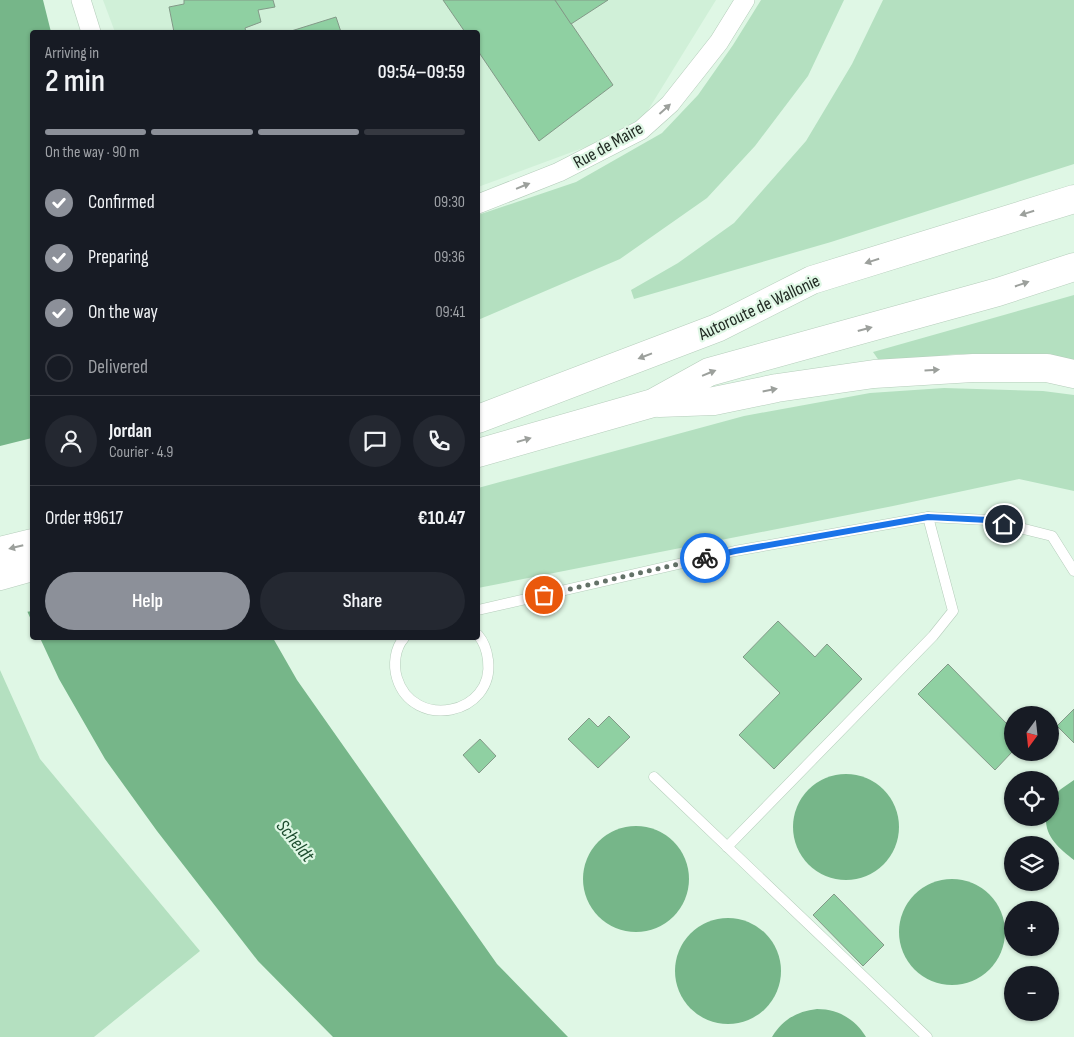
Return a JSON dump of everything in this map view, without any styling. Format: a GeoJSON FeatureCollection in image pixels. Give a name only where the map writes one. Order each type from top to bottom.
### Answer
{"type":"FeatureCollection","features":[{"type":"Feature","properties":{"kind":"highway","name":"Autoroute de Wallonie"},"geometry":{"type":"LineString","coordinates":[[480,418],[717,328],[812,280],[1074,199]]}},
{"type":"Feature","properties":{"kind":"highway"},"geometry":{"type":"LineString","coordinates":[[480,452],[653,403],[709,372],[998,292],[1074,267]]}},
{"type":"Feature","properties":{"kind":"highway"},"geometry":{"type":"LineString","coordinates":[[653,403],[714,401],[777,388],[874,374],[973,368],[1047,368],[1074,374]]}},
{"type":"Feature","properties":{"kind":"highway"},"geometry":{"type":"LineString","coordinates":[[0,551],[30,544]]}},
{"type":"Feature","properties":{"kind":"highway"},"geometry":{"type":"LineString","coordinates":[[0,576],[30,568]]}},
{"type":"Feature","properties":{"kind":"street"},"geometry":{"type":"LineString","coordinates":[[81,0],[90,30]]}},
{"type":"Feature","properties":{"kind":"street","name":"Rue de Maire"},"geometry":{"type":"LineString","coordinates":[[480,203],[559,172],[641,130],[670,104],[718,42],[744,0]]}},
{"type":"Feature","properties":{"kind":"lane"},"geometry":{"type":"LineString","coordinates":[[727,846],[933,636],[953,611],[928,517]]}},
{"type":"Feature","properties":{"kind":"lane"},"geometry":{"type":"LineString","coordinates":[[480,610],[735,551],[928,517],[988,520],[1052,536],[1074,571]]}},
{"type":"Feature","properties":{"kind":"lane"},"geometry":{"type":"LineString","coordinates":[[403,640],[396,655],[395,670],[399,685],[408,698],[421,707],[436,711],[452,710],[466,705],[478,695],[485,682],[488,667],[487,651],[480,639]]}},
{"type":"Feature","properties":{"kind":"lane"},"geometry":{"type":"LineString","coordinates":[[654,777],[927,1037]]}},
{"type":"Feature","properties":{"kind":"shaded area"},"geometry":{"type":"Polygon","coordinates":[[[103,0],[716,0],[637,128],[480,186],[480,30],[114,30],[103,0]]]}},
{"type":"Feature","properties":{"kind":"shaded area"},"geometry":{"type":"Polygon","coordinates":[[[761,0],[844,0],[808,76],[755,146],[707,198],[620,259],[480,319],[480,214],[576,182],[662,133],[698,95],[733,45],[761,0]]]}},
{"type":"Feature","properties":{"kind":"shaded area"},"geometry":{"type":"Polygon","coordinates":[[[883,0],[1074,0],[1074,164],[831,242],[634,299],[631,290],[678,263],[734,223],[806,141],[852,64],[883,0]]]}},
{"type":"Feature","properties":{"kind":"shaded area"},"geometry":{"type":"Polygon","coordinates":[[[1074,295],[1074,360],[1018,354],[957,354],[880,362],[873,352],[1074,295]]]}},
{"type":"Feature","properties":{"kind":"shaded area"},"geometry":{"type":"Polygon","coordinates":[[[944,388],[1043,391],[1074,395],[1074,491],[1019,479],[893,506],[480,588],[480,487],[744,416],[870,393],[944,388]]]}},
{"type":"Feature","properties":{"kind":"shaded area"},"geometry":{"type":"Polygon","coordinates":[[[0,670],[40,759],[200,951],[94,1037],[0,1037],[0,670]]]}},
{"type":"Feature","properties":{"kind":"water"},"geometry":{"type":"Polygon","coordinates":[[[0,0],[43,0],[50,30],[30,30],[30,618],[0,550],[0,0]]]}},
{"type":"Feature","properties":{"kind":"water","name":"Scheldt"},"geometry":{"type":"Polygon","coordinates":[[[41,640],[274,640],[297,680],[497,964],[568,1037],[333,1037],[258,961],[157,831],[105,759],[59,679],[41,640]]]}},
{"type":"Feature","properties":{"kind":"water"},"geometry":{"type":"Polygon","coordinates":[[[846,774],[866,778],[883,790],[895,807],[899,827],[895,847],[883,864],[866,876],[846,880],[826,876],[809,864],[797,847],[793,827],[797,807],[809,790],[826,778],[846,774]]]}},
{"type":"Feature","properties":{"kind":"water"},"geometry":{"type":"Polygon","coordinates":[[[1074,780],[1074,860],[1059,847],[1059,836],[1050,836],[1046,826],[1059,826],[1059,791],[1074,780]]]}},
{"type":"Feature","properties":{"kind":"water"},"geometry":{"type":"Polygon","coordinates":[[[636,826],[656,830],[673,842],[685,859],[689,879],[685,899],[673,916],[656,928],[636,932],[616,928],[599,916],[587,899],[583,879],[587,859],[599,842],[616,830],[636,826]]]}},
{"type":"Feature","properties":{"kind":"water"},"geometry":{"type":"Polygon","coordinates":[[[952,879],[972,883],[989,895],[1001,912],[1004,922],[1004,942],[1001,952],[989,969],[972,981],[952,985],[932,981],[915,969],[903,952],[899,932],[903,912],[915,895],[932,883],[952,879]]]}},
{"type":"Feature","properties":{"kind":"water"},"geometry":{"type":"Polygon","coordinates":[[[728,918],[748,922],[765,934],[777,951],[781,971],[777,991],[765,1008],[748,1020],[728,1024],[708,1020],[691,1008],[679,991],[675,971],[679,951],[691,934],[708,922],[728,918]]]}},
{"type":"Feature","properties":{"kind":"water"},"geometry":{"type":"Polygon","coordinates":[[[817,1009],[825,1009],[845,1016],[857,1025],[866,1037],[772,1037],[780,1026],[791,1017],[817,1009]]]}},
{"type":"Feature","properties":{"kind":"pier"},"geometry":{"type":"Polygon","coordinates":[[[30,438],[30,611],[26,612],[0,556],[0,446],[30,438]]]}},
{"type":"Feature","properties":{"kind":"building"},"geometry":{"type":"Polygon","coordinates":[[[184,0],[273,0],[275,7],[258,10],[261,22],[245,28],[246,30],[174,30],[169,7],[184,4],[184,0]]]}},
{"type":"Feature","properties":{"kind":"building"},"geometry":{"type":"Polygon","coordinates":[[[443,0],[555,0],[613,85],[539,141],[480,54],[480,30],[464,30],[443,0]]]}},
{"type":"Feature","properties":{"kind":"building"},"geometry":{"type":"Polygon","coordinates":[[[555,0],[608,0],[571,24],[555,0]]]}},
{"type":"Feature","properties":{"kind":"building"},"geometry":{"type":"Polygon","coordinates":[[[336,17],[340,30],[294,30],[336,17]]]}},
{"type":"Feature","properties":{"kind":"building"},"geometry":{"type":"Polygon","coordinates":[[[778,621],[815,657],[827,644],[862,679],[774,769],[739,735],[780,693],[743,657],[778,621]]]}},
{"type":"Feature","properties":{"kind":"building"},"geometry":{"type":"Polygon","coordinates":[[[948,664],[1004,721],[1004,760],[995,770],[918,694],[948,664]]]}},
{"type":"Feature","properties":{"kind":"building"},"geometry":{"type":"Polygon","coordinates":[[[1074,709],[1074,743],[1059,728],[1059,724],[1074,709]]]}},
{"type":"Feature","properties":{"kind":"building"},"geometry":{"type":"Polygon","coordinates":[[[609,716],[630,737],[598,768],[568,739],[589,718],[598,727],[609,716]]]}},
{"type":"Feature","properties":{"kind":"building"},"geometry":{"type":"Polygon","coordinates":[[[480,739],[496,756],[479,773],[463,755],[480,739]]]}},
{"type":"Feature","properties":{"kind":"building"},"geometry":{"type":"Polygon","coordinates":[[[834,894],[884,945],[863,966],[813,915],[834,894]]]}},
{"type":"Feature","properties":{"kind":"way so far"},"geometry":{"type":"LineString","coordinates":[[544,595],[705,558]]}},
{"type":"Feature","properties":{"kind":"route"},"geometry":{"type":"LineString","coordinates":[[705,558],[928,517],[988,520],[1004,524]]}}]}
